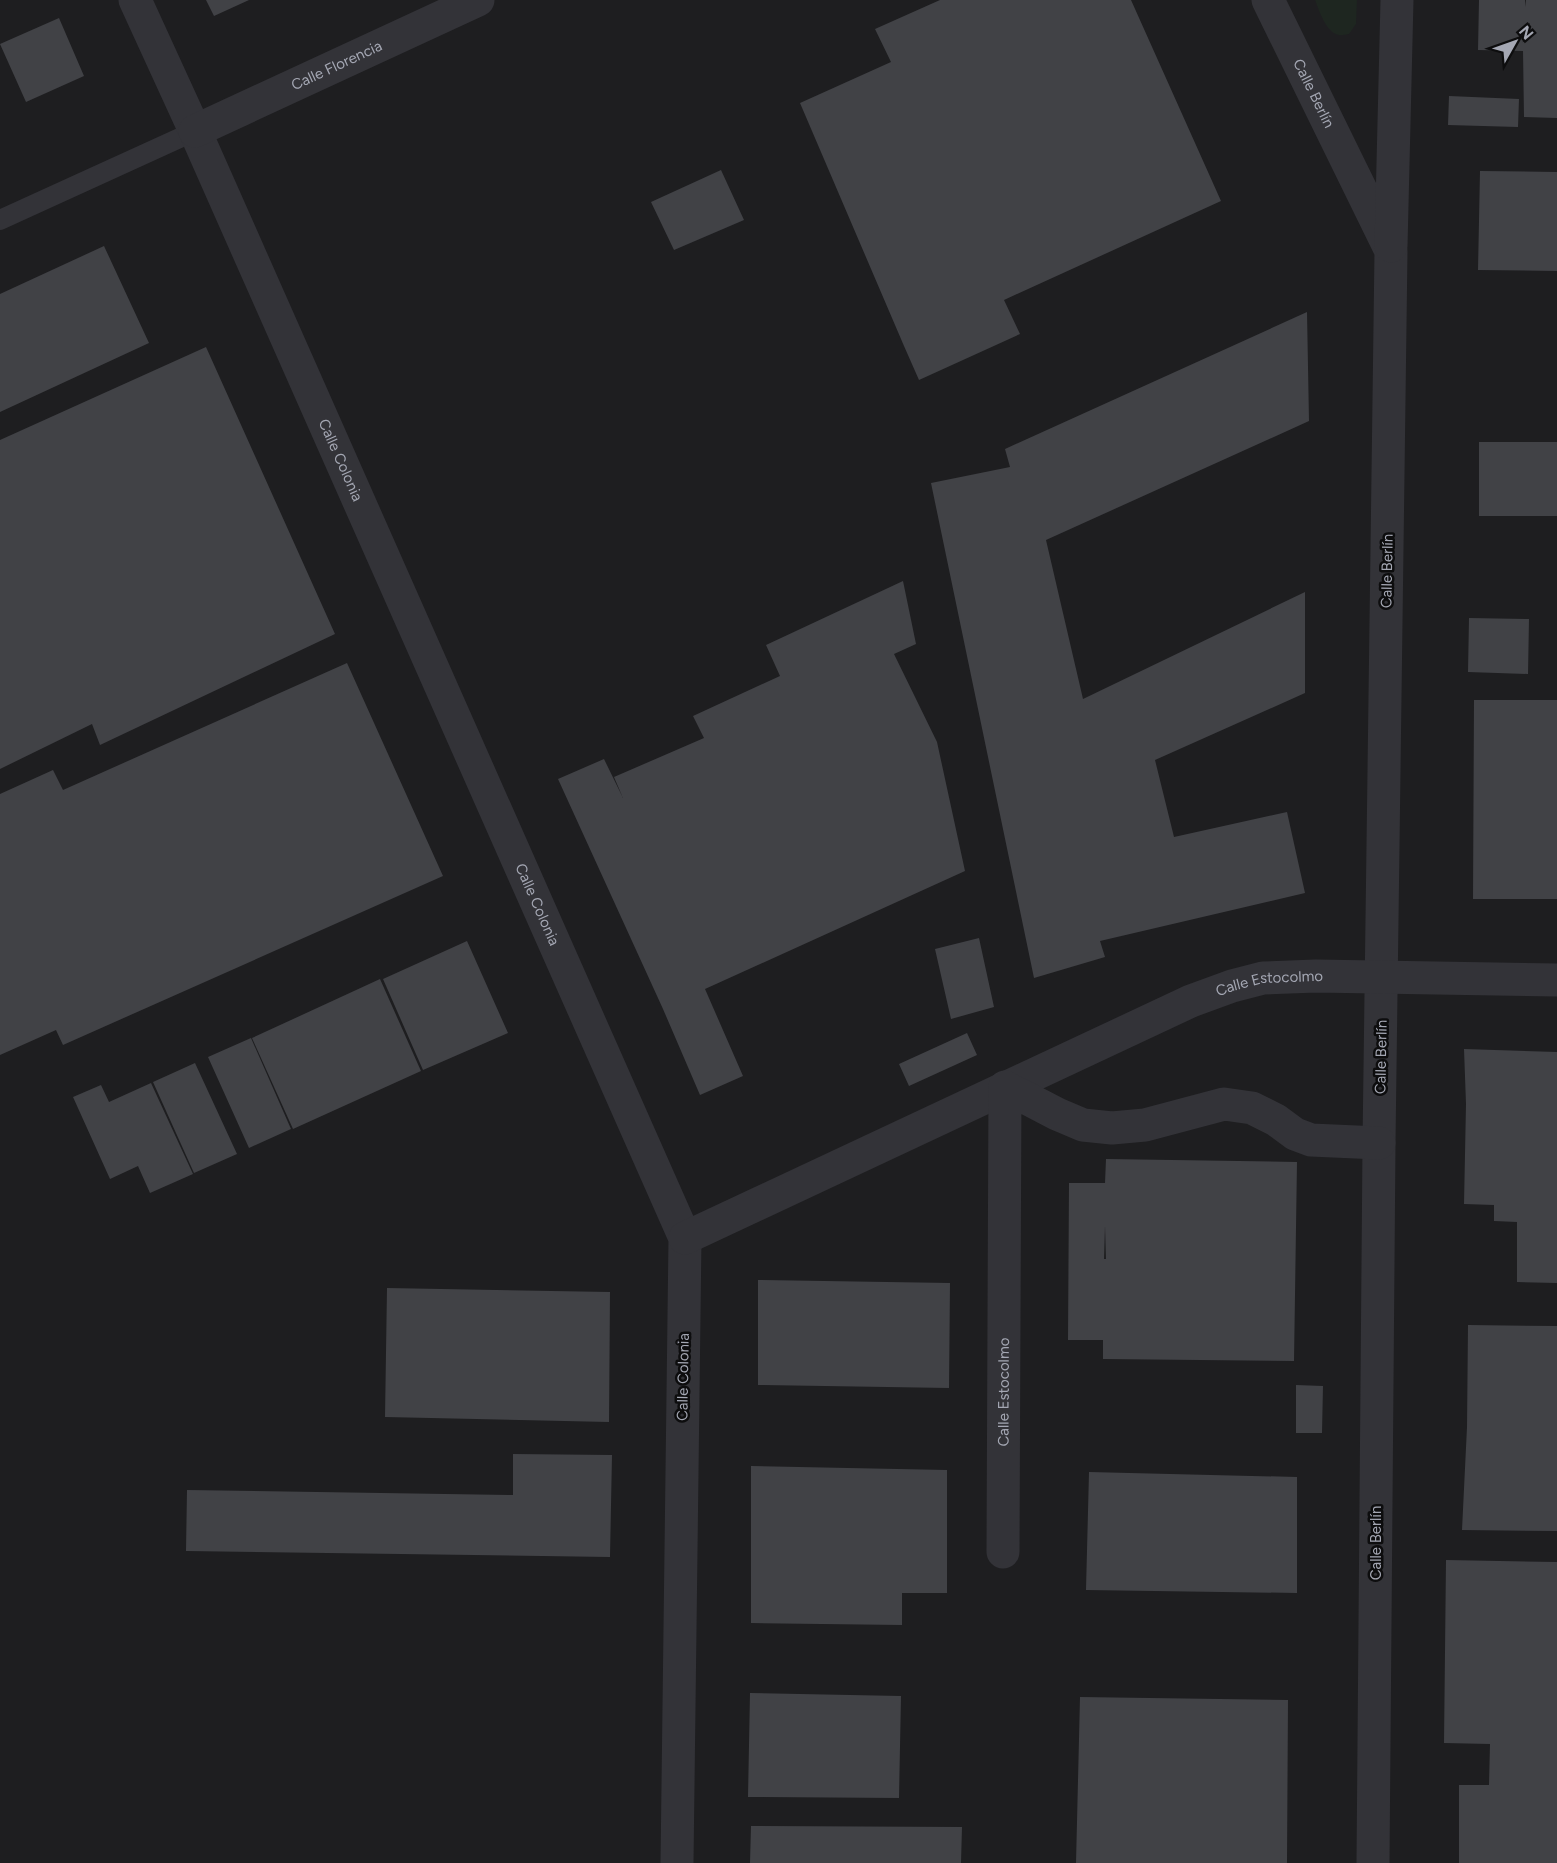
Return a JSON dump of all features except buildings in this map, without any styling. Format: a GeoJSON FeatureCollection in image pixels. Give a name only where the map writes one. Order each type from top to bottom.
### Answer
{"type":"FeatureCollection","features":[{"type":"Feature","properties":{"kind":"street","name":"Calle Colonia"},"geometry":{"type":"LineString","coordinates":[[135,0],[685,1238],[677,1863]]}},
{"type":"Feature","properties":{"kind":"street","name":"Calle Florencia"},"geometry":{"type":"LineString","coordinates":[[195,131],[478,0]]}},
{"type":"Feature","properties":{"kind":"street","name":"Calle Berlín"},"geometry":{"type":"LineString","coordinates":[[1268,0],[1391,251]]}},
{"type":"Feature","properties":{"kind":"street","name":"Calle Berlín"},"geometry":{"type":"LineString","coordinates":[[1373,1863],[1379,1143],[1391,251],[1397,0]]}},
{"type":"Feature","properties":{"kind":"street","name":"Calle Estocolmo"},"geometry":{"type":"LineString","coordinates":[[685,1238],[1191,1001],[1232,986],[1263,978],[1316,976],[1557,980]]}},
{"type":"Feature","properties":{"kind":"street","name":"Calle Estocolmo"},"geometry":{"type":"LineString","coordinates":[[1004,1552],[1005,1088]]}},
{"type":"Feature","properties":{"kind":"street"},"geometry":{"type":"LineString","coordinates":[[1005,1088],[1083,1125],[1112,1128],[1145,1125],[1224,1104],[1252,1108],[1276,1120],[1295,1134],[1311,1140],[1379,1143]]}},
{"type":"Feature","properties":{"kind":"lane"},"geometry":{"type":"LineString","coordinates":[[0,220],[195,131]]}},
{"type":"Feature","properties":{"kind":"shaded area"},"geometry":{"type":"Polygon","coordinates":[[[0,0],[1557,0],[1557,1863],[0,1863],[0,0]]]}},
{"type":"Feature","properties":{"kind":"shaded area"},"geometry":{"type":"Polygon","coordinates":[[[1315,0],[1357,0],[1356,24],[1349,34],[1340,35],[1330,30],[1315,0]]]}}]}
